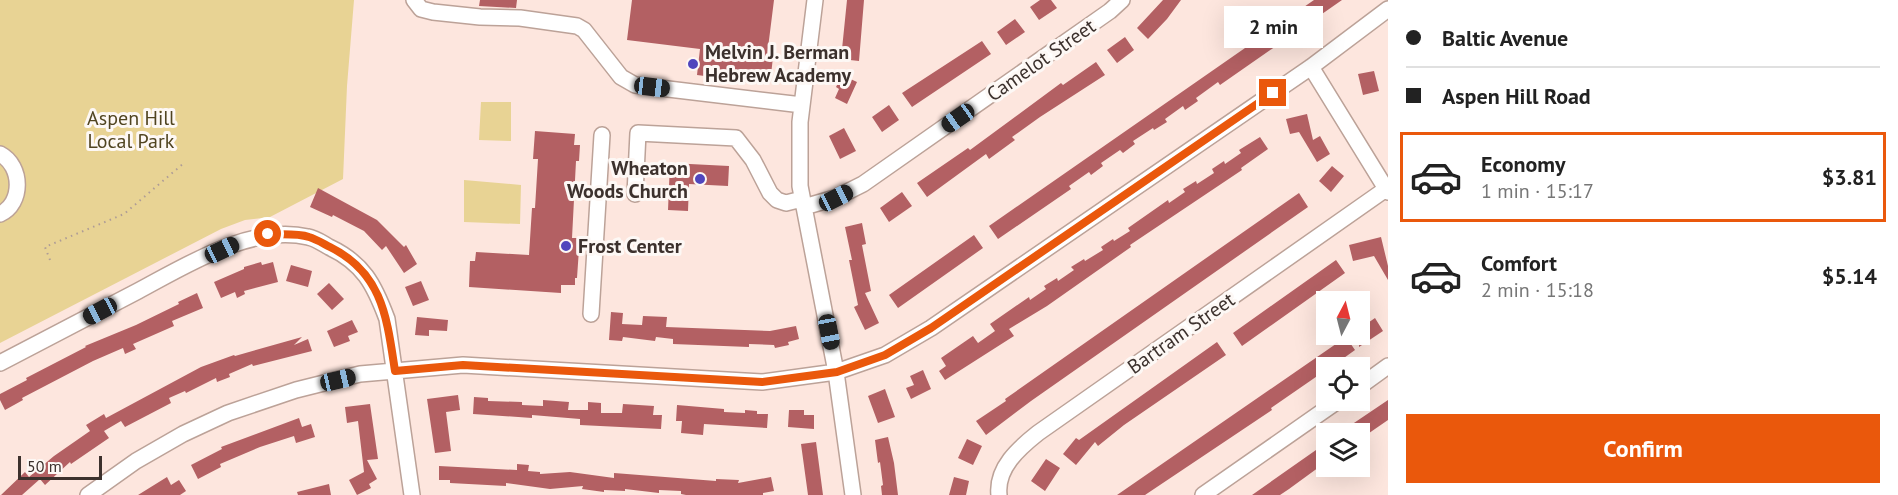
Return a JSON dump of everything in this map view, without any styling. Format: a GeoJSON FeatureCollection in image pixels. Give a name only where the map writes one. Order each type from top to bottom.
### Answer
{"type":"FeatureCollection","features":[{"type":"Feature","properties":{"kind":"street"},"geometry":{"type":"LineString","coordinates":[[414,0],[421,9],[433,12],[520,18],[577,26],[584,30],[621,77],[635,85],[802,105]]}},
{"type":"Feature","properties":{"kind":"street"},"geometry":{"type":"LineString","coordinates":[[815,0],[800,122],[800,186],[837,372],[852,495]]}},
{"type":"Feature","properties":{"kind":"street","name":"Camelot Street"},"geometry":{"type":"LineString","coordinates":[[803,203],[836,198],[863,184],[1101,18],[1122,0]]}},
{"type":"Feature","properties":{"kind":"street"},"geometry":{"type":"LineString","coordinates":[[88,495],[145,456],[183,434],[228,413],[296,390],[360,374],[463,365],[762,382],[837,372],[885,355],[931,328],[1311,67],[1388,9]]}},
{"type":"Feature","properties":{"kind":"street"},"geometry":{"type":"LineString","coordinates":[[1311,67],[1387,191]]}},
{"type":"Feature","properties":{"kind":"street"},"geometry":{"type":"LineString","coordinates":[[635,194],[638,133],[736,138],[753,160],[770,193],[777,200],[786,203],[803,203]]}},
{"type":"Feature","properties":{"kind":"street"},"geometry":{"type":"LineString","coordinates":[[591,314],[602,135]]}},
{"type":"Feature","properties":{"kind":"street"},"geometry":{"type":"LineString","coordinates":[[0,153],[8,158],[18,173],[16,195],[5,211],[0,214]]}},
{"type":"Feature","properties":{"kind":"street","name":"Bartram Street"},"geometry":{"type":"LineString","coordinates":[[999,495],[1003,471],[1009,460],[1019,448],[1038,433],[1387,191]]}},
{"type":"Feature","properties":{"kind":"street"},"geometry":{"type":"LineString","coordinates":[[0,363],[242,240],[268,234],[309,237],[346,255],[365,273],[378,295],[387,319],[412,495]]}},
{"type":"Feature","properties":{"kind":"street"},"geometry":{"type":"LineString","coordinates":[[1370,379],[1388,366]]}},
{"type":"Feature","properties":{"kind":"street"},"geometry":{"type":"LineString","coordinates":[[1203,495],[1323,411]]}},
{"type":"Feature","properties":{"kind":"path"},"geometry":{"type":"LineString","coordinates":[[50,260],[45,247],[124,214],[184,164]]}},
{"type":"Feature","properties":{"kind":"green space","name":"Aspen Hill Local Park"},"geometry":{"type":"Polygon","coordinates":[[[0,0],[354,0],[343,179],[270,217],[245,220],[221,229],[0,343],[0,0]]]}},
{"type":"Feature","properties":{"kind":"green space"},"geometry":{"type":"Polygon","coordinates":[[[481,102],[511,102],[511,141],[479,140],[481,102]]]}},
{"type":"Feature","properties":{"kind":"green space"},"geometry":{"type":"Polygon","coordinates":[[[464,180],[521,185],[520,224],[464,222],[464,180]]]}},
{"type":"Feature","properties":{"kind":"building"},"geometry":{"type":"Polygon","coordinates":[[[480,0],[517,0],[516,8],[479,6],[480,0]]]}},
{"type":"Feature","properties":{"kind":"building"},"geometry":{"type":"Polygon","coordinates":[[[632,0],[774,0],[767,56],[773,57],[770,84],[719,81],[720,78],[697,75],[700,49],[627,40],[632,0]]]}},
{"type":"Feature","properties":{"kind":"building"},"geometry":{"type":"Polygon","coordinates":[[[847,0],[864,0],[859,61],[841,59],[847,0]]]}},
{"type":"Feature","properties":{"kind":"building"},"geometry":{"type":"Polygon","coordinates":[[[1040,0],[1051,0],[1057,8],[1039,20],[1030,7],[1040,0]]]}},
{"type":"Feature","properties":{"kind":"building"},"geometry":{"type":"Polygon","coordinates":[[[1163,0],[1181,0],[1148,39],[1137,28],[1163,0]]]}},
{"type":"Feature","properties":{"kind":"building"},"geometry":{"type":"Polygon","coordinates":[[[1314,0],[1342,0],[1220,85],[1218,82],[1196,98],[1198,101],[1185,110],[1183,106],[1165,119],[1167,122],[1133,141],[1135,144],[1123,153],[1120,150],[1101,163],[1103,166],[1091,175],[1089,172],[1069,186],[1071,189],[998,239],[989,226],[1314,0]]]}},
{"type":"Feature","properties":{"kind":"building"},"geometry":{"type":"Polygon","coordinates":[[[1015,19],[1025,32],[1006,45],[997,32],[1015,19]]]}},
{"type":"Feature","properties":{"kind":"building"},"geometry":{"type":"Polygon","coordinates":[[[1125,37],[1134,50],[1117,63],[1107,50],[1125,37]]]}},
{"type":"Feature","properties":{"kind":"building"},"geometry":{"type":"Polygon","coordinates":[[[982,41],[991,54],[912,107],[902,93],[982,41]]]}},
{"type":"Feature","properties":{"kind":"building"},"geometry":{"type":"Polygon","coordinates":[[[1096,62],[1105,75],[1012,137],[1015,140],[989,159],[986,154],[927,197],[917,183],[968,148],[970,150],[1061,83],[1063,85],[1096,62]]]}},
{"type":"Feature","properties":{"kind":"building"},"geometry":{"type":"Polygon","coordinates":[[[1374,71],[1379,91],[1363,95],[1358,74],[1374,71]]]}},
{"type":"Feature","properties":{"kind":"building"},"geometry":{"type":"Polygon","coordinates":[[[842,75],[857,82],[847,104],[835,98],[839,89],[836,87],[842,75]]]}},
{"type":"Feature","properties":{"kind":"building"},"geometry":{"type":"Polygon","coordinates":[[[889,105],[899,120],[882,132],[872,117],[889,105]]]}},
{"type":"Feature","properties":{"kind":"building"},"geometry":{"type":"Polygon","coordinates":[[[1307,114],[1313,140],[1320,136],[1330,154],[1317,162],[1299,132],[1290,134],[1286,119],[1307,114]]]}},
{"type":"Feature","properties":{"kind":"building"},"geometry":{"type":"Polygon","coordinates":[[[844,128],[856,151],[840,159],[829,136],[844,128]]]}},
{"type":"Feature","properties":{"kind":"building"},"geometry":{"type":"Polygon","coordinates":[[[535,131],[575,134],[574,145],[580,145],[579,161],[576,161],[572,238],[577,238],[577,249],[579,249],[575,285],[561,285],[561,293],[469,287],[470,261],[475,261],[476,252],[529,255],[538,159],[533,159],[535,131]]]}},
{"type":"Feature","properties":{"kind":"building"},"geometry":{"type":"Polygon","coordinates":[[[1260,137],[1268,149],[1241,168],[1242,170],[1130,245],[1131,247],[1047,306],[1009,329],[1014,336],[945,380],[939,371],[946,366],[941,358],[973,336],[978,343],[995,331],[990,324],[1029,297],[1030,300],[1046,289],[1044,286],[1057,278],[1058,281],[1074,270],[1071,267],[1103,250],[1101,247],[1130,231],[1128,228],[1168,200],[1169,203],[1185,192],[1183,189],[1196,181],[1197,184],[1214,173],[1212,169],[1224,161],[1225,164],[1241,153],[1239,150],[1260,137]]]}},
{"type":"Feature","properties":{"kind":"building"},"geometry":{"type":"Polygon","coordinates":[[[670,163],[729,166],[728,186],[689,184],[688,211],[668,210],[670,163]]]}},
{"type":"Feature","properties":{"kind":"building"},"geometry":{"type":"Polygon","coordinates":[[[1332,166],[1344,176],[1331,192],[1319,181],[1332,166]]]}},
{"type":"Feature","properties":{"kind":"building"},"geometry":{"type":"Polygon","coordinates":[[[318,188],[377,220],[404,247],[406,245],[417,264],[404,273],[386,246],[382,250],[364,231],[333,215],[332,217],[310,207],[318,188]]]}},
{"type":"Feature","properties":{"kind":"building"},"geometry":{"type":"Polygon","coordinates":[[[902,192],[912,206],[889,222],[880,208],[902,192]]]}},
{"type":"Feature","properties":{"kind":"building"},"geometry":{"type":"Polygon","coordinates":[[[1299,193],[1308,207],[986,435],[976,421],[1299,193]]]}},
{"type":"Feature","properties":{"kind":"building"},"geometry":{"type":"Polygon","coordinates":[[[862,223],[866,244],[862,245],[871,291],[865,293],[879,323],[865,330],[854,307],[858,305],[845,227],[862,223]]]}},
{"type":"Feature","properties":{"kind":"building"},"geometry":{"type":"Polygon","coordinates":[[[974,235],[983,248],[898,308],[889,295],[974,235]]]}},
{"type":"Feature","properties":{"kind":"building"},"geometry":{"type":"Polygon","coordinates":[[[1381,237],[1388,266],[1388,280],[1374,256],[1353,261],[1349,245],[1381,237]]]}},
{"type":"Feature","properties":{"kind":"building"},"geometry":{"type":"Polygon","coordinates":[[[1336,260],[1345,273],[1320,291],[1316,291],[1316,294],[1242,346],[1233,333],[1336,260]]]}},
{"type":"Feature","properties":{"kind":"building"},"geometry":{"type":"Polygon","coordinates":[[[261,262],[262,265],[273,262],[278,282],[244,291],[245,294],[237,298],[235,292],[221,298],[214,282],[244,267],[261,262]]]}},
{"type":"Feature","properties":{"kind":"building"},"geometry":{"type":"Polygon","coordinates":[[[291,265],[312,271],[308,287],[286,281],[291,265]]]}},
{"type":"Feature","properties":{"kind":"building"},"geometry":{"type":"Polygon","coordinates":[[[421,281],[429,300],[413,306],[405,287],[421,281]]]}},
{"type":"Feature","properties":{"kind":"building"},"geometry":{"type":"Polygon","coordinates":[[[329,283],[344,299],[332,310],[317,294],[329,283]]]}},
{"type":"Feature","properties":{"kind":"building"},"geometry":{"type":"Polygon","coordinates":[[[197,293],[203,308],[172,321],[174,326],[133,344],[136,349],[125,354],[123,348],[93,361],[22,398],[23,400],[5,410],[0,394],[27,380],[26,378],[85,346],[136,325],[197,293]]]}},
{"type":"Feature","properties":{"kind":"building"},"geometry":{"type":"Polygon","coordinates":[[[611,312],[623,313],[622,324],[642,325],[643,316],[667,317],[666,327],[770,331],[796,326],[799,339],[788,342],[789,345],[775,348],[774,345],[749,344],[749,347],[673,344],[673,339],[656,337],[655,341],[623,337],[622,341],[609,340],[611,312]]]}},
{"type":"Feature","properties":{"kind":"building"},"geometry":{"type":"Polygon","coordinates":[[[417,317],[448,320],[447,331],[429,330],[429,336],[415,335],[417,317]]]}},
{"type":"Feature","properties":{"kind":"building"},"geometry":{"type":"Polygon","coordinates":[[[1375,318],[1383,331],[1370,340],[1370,321],[1375,318]]]}},
{"type":"Feature","properties":{"kind":"building"},"geometry":{"type":"Polygon","coordinates":[[[352,320],[358,332],[348,336],[350,341],[334,347],[327,331],[352,320]]]}},
{"type":"Feature","properties":{"kind":"building"},"geometry":{"type":"Polygon","coordinates":[[[302,337],[294,345],[308,339],[312,351],[253,366],[252,364],[229,374],[230,377],[217,382],[216,378],[186,393],[185,391],[169,398],[171,403],[125,427],[121,421],[104,431],[109,438],[71,464],[70,462],[45,485],[40,479],[22,495],[1,495],[25,472],[29,477],[90,431],[86,425],[104,414],[106,418],[201,367],[234,355],[302,337]]]}},
{"type":"Feature","properties":{"kind":"building"},"geometry":{"type":"Polygon","coordinates":[[[1217,342],[1226,355],[1124,425],[1098,446],[1095,442],[1076,465],[1063,454],[1076,438],[1079,440],[1217,342]]]}},
{"type":"Feature","properties":{"kind":"building"},"geometry":{"type":"Polygon","coordinates":[[[1334,345],[1352,345],[1355,350],[1345,357],[1317,357],[1334,345]]]}},
{"type":"Feature","properties":{"kind":"building"},"geometry":{"type":"Polygon","coordinates":[[[1316,358],[1316,377],[1271,408],[1272,410],[1145,495],[1117,495],[1316,358]]]}},
{"type":"Feature","properties":{"kind":"building"},"geometry":{"type":"Polygon","coordinates":[[[923,370],[931,389],[911,399],[906,388],[914,385],[910,376],[923,370]]]}},
{"type":"Feature","properties":{"kind":"building"},"geometry":{"type":"Polygon","coordinates":[[[885,389],[895,417],[878,423],[868,396],[885,389]]]}},
{"type":"Feature","properties":{"kind":"building"},"geometry":{"type":"Polygon","coordinates":[[[458,395],[460,410],[446,412],[451,451],[435,453],[427,399],[458,395]]]}},
{"type":"Feature","properties":{"kind":"building"},"geometry":{"type":"Polygon","coordinates":[[[474,397],[488,398],[488,401],[522,402],[522,405],[543,406],[543,400],[569,402],[568,410],[588,410],[588,402],[601,403],[601,413],[622,413],[623,404],[654,406],[653,415],[662,415],[661,429],[580,425],[580,419],[532,415],[532,418],[473,414],[474,397]]]}},
{"type":"Feature","properties":{"kind":"building"},"geometry":{"type":"Polygon","coordinates":[[[1388,400],[1388,420],[1370,432],[1370,423],[1354,423],[1388,400]]]}},
{"type":"Feature","properties":{"kind":"building"},"geometry":{"type":"Polygon","coordinates":[[[370,404],[378,459],[367,460],[377,479],[369,484],[371,488],[357,495],[349,480],[364,472],[358,421],[347,423],[345,407],[370,404]]]}},
{"type":"Feature","properties":{"kind":"building"},"geometry":{"type":"Polygon","coordinates":[[[677,405],[724,409],[724,412],[757,411],[757,414],[768,414],[767,428],[704,424],[703,435],[681,433],[682,421],[676,421],[677,405]]]}},
{"type":"Feature","properties":{"kind":"building"},"geometry":{"type":"Polygon","coordinates":[[[789,410],[804,410],[804,415],[814,415],[814,429],[788,427],[789,410]]]}},
{"type":"Feature","properties":{"kind":"building"},"geometry":{"type":"Polygon","coordinates":[[[299,418],[302,427],[311,424],[315,437],[296,443],[294,436],[260,447],[220,464],[221,467],[198,479],[191,465],[222,449],[221,447],[299,418]]]}},
{"type":"Feature","properties":{"kind":"building"},"geometry":{"type":"Polygon","coordinates":[[[888,437],[898,495],[882,495],[881,486],[883,485],[875,440],[888,437]]]}},
{"type":"Feature","properties":{"kind":"building"},"geometry":{"type":"Polygon","coordinates":[[[967,439],[982,446],[973,465],[958,458],[967,439]]]}},
{"type":"Feature","properties":{"kind":"building"},"geometry":{"type":"Polygon","coordinates":[[[816,442],[823,495],[808,495],[801,444],[816,442]]]}},
{"type":"Feature","properties":{"kind":"building"},"geometry":{"type":"Polygon","coordinates":[[[1316,450],[1316,469],[1289,489],[1280,495],[1252,495],[1316,450]]]}},
{"type":"Feature","properties":{"kind":"building"},"geometry":{"type":"Polygon","coordinates":[[[1046,459],[1060,468],[1045,491],[1031,481],[1046,459]]]}},
{"type":"Feature","properties":{"kind":"building"},"geometry":{"type":"Polygon","coordinates":[[[517,464],[529,465],[528,471],[540,472],[540,474],[570,472],[614,478],[614,473],[716,481],[716,479],[739,480],[738,483],[771,477],[774,491],[763,493],[763,495],[686,495],[681,494],[681,491],[659,490],[659,493],[625,489],[625,491],[604,490],[604,492],[582,489],[583,486],[550,489],[506,483],[506,486],[450,483],[450,480],[439,480],[439,466],[517,470],[517,464]]]}},
{"type":"Feature","properties":{"kind":"building"},"geometry":{"type":"Polygon","coordinates":[[[167,477],[171,485],[179,480],[186,491],[180,495],[138,495],[167,477]]]}},
{"type":"Feature","properties":{"kind":"building"},"geometry":{"type":"Polygon","coordinates":[[[954,477],[969,481],[966,495],[949,495],[954,477]]]}},
{"type":"Feature","properties":{"kind":"building"},"geometry":{"type":"Polygon","coordinates":[[[329,484],[331,495],[298,495],[297,492],[329,484]]]}},
{"type":"Feature","properties":{"kind":"place","name":"Melvin J. Berman Hebrew Academy"},"geometry":{"type":"Point","coordinates":[693,64]}},
{"type":"Feature","properties":{"kind":"place","name":"Wheaton Woods Church"},"geometry":{"type":"Point","coordinates":[700,179]}},
{"type":"Feature","properties":{"kind":"place","name":"Frost Center"},"geometry":{"type":"Point","coordinates":[566,246]}},
{"type":"Feature","properties":{"kind":"route"},"geometry":{"type":"LineString","coordinates":[[268,234],[309,237],[346,255],[365,273],[378,295],[387,319],[395,371],[463,365],[762,382],[837,372],[885,355],[931,328],[1273,93]]}}]}
